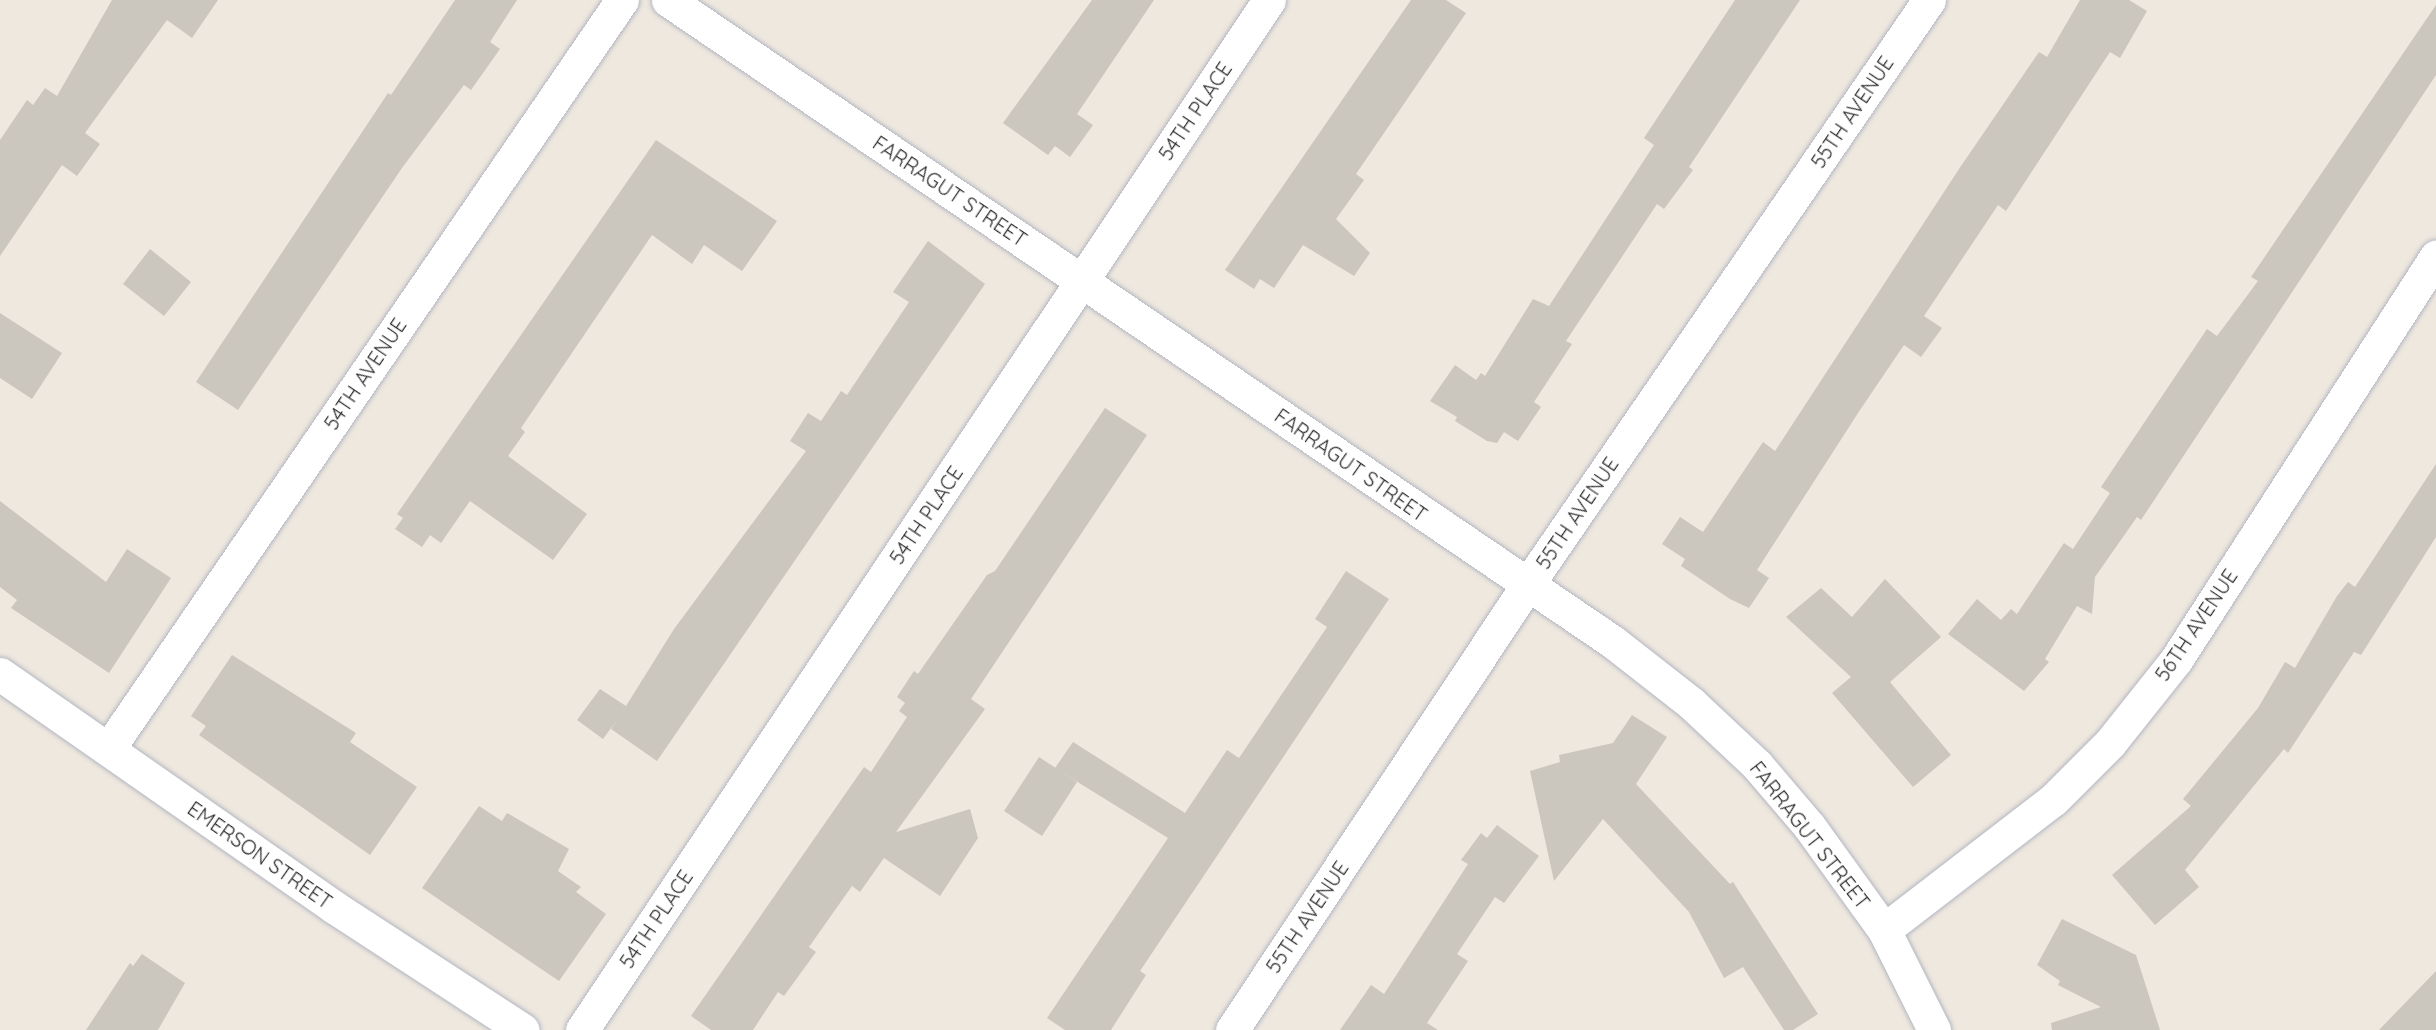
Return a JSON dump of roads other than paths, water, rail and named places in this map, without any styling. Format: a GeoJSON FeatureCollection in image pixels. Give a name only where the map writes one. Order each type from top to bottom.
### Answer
{"type":"FeatureCollection","features":[{"type":"Feature","properties":{"kind":"street","name":"54TH AVENUE"},"geometry":{"type":"LineString","coordinates":[[109,748],[622,0]]}},
{"type":"Feature","properties":{"kind":"street","name":"FARRAGUT STREET"},"geometry":{"type":"LineString","coordinates":[[668,0],[1083,281],[1526,587],[1613,642],[1691,703],[1757,765],[1884,930],[1934,1030]]}},
{"type":"Feature","properties":{"kind":"street","name":"54TH PLACE"},"geometry":{"type":"LineString","coordinates":[[582,1030],[1269,0]]}},
{"type":"Feature","properties":{"kind":"street","name":"55TH AVENUE"},"geometry":{"type":"LineString","coordinates":[[1232,1030],[1526,587],[1929,0]]}},
{"type":"Feature","properties":{"kind":"street","name":"56TH AVENUE"},"geometry":{"type":"LineString","coordinates":[[1884,930],[2053,800],[2110,743],[2176,660],[2436,257]]}},
{"type":"Feature","properties":{"kind":"street","name":"EMERSON STREET"},"geometry":{"type":"LineString","coordinates":[[0,674],[334,907],[523,1030]]}}]}
